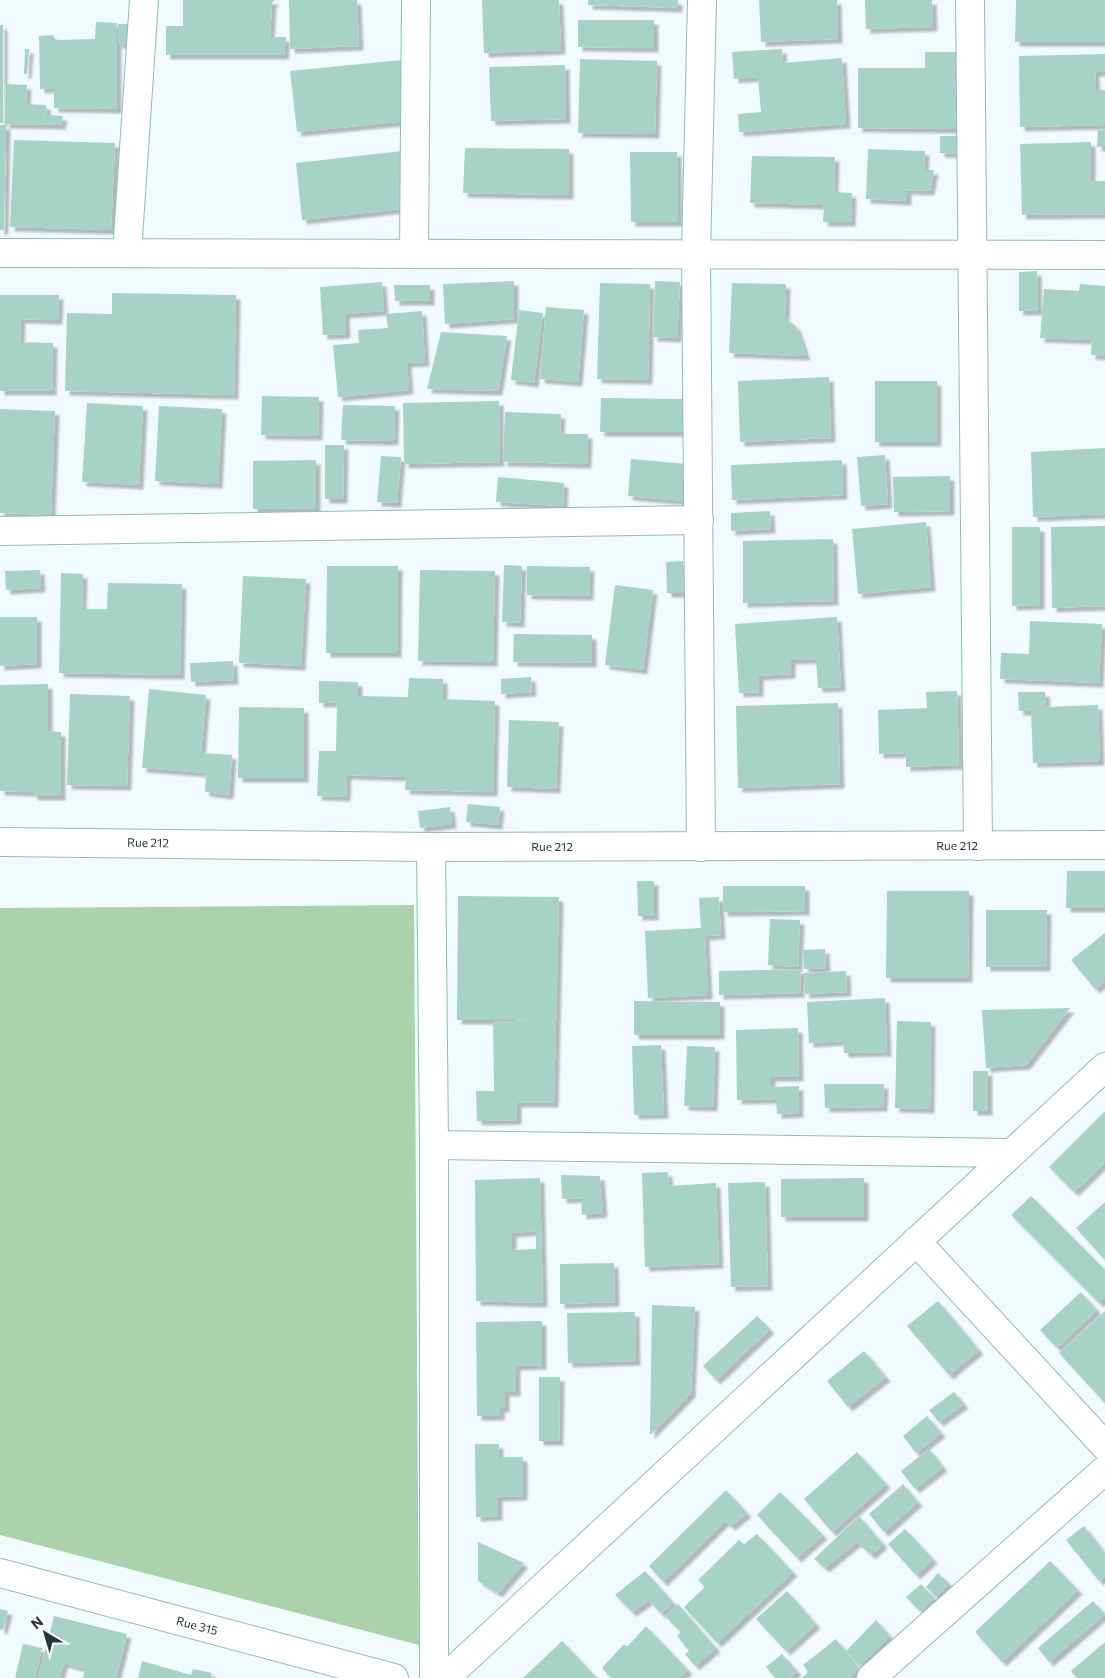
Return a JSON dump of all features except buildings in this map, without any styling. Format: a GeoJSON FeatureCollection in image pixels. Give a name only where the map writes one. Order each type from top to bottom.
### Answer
{"type":"FeatureCollection","features":[{"type":"Feature","properties":{"kind":"street"},"geometry":{"type":"LineString","coordinates":[[128,253],[144,0]]}},
{"type":"Feature","properties":{"kind":"street"},"geometry":{"type":"LineString","coordinates":[[414,254],[416,0]]}},
{"type":"Feature","properties":{"kind":"street"},"geometry":{"type":"LineString","coordinates":[[702,0],[696,254],[702,847]]}},
{"type":"Feature","properties":{"kind":"street"},"geometry":{"type":"LineString","coordinates":[[970,0],[974,254],[978,846]]}},
{"type":"Feature","properties":{"kind":"street"},"geometry":{"type":"LineString","coordinates":[[0,253],[1105,255]]}},
{"type":"Feature","properties":{"kind":"street"},"geometry":{"type":"LineString","coordinates":[[0,530],[699,520]]}},
{"type":"Feature","properties":{"kind":"street","name":"Rue 212"},"geometry":{"type":"LineString","coordinates":[[0,842],[431,847],[1105,845]]}},
{"type":"Feature","properties":{"kind":"street"},"geometry":{"type":"LineString","coordinates":[[431,847],[434,1146],[434,1678]]}},
{"type":"Feature","properties":{"kind":"street"},"geometry":{"type":"LineString","coordinates":[[445,1678],[1105,1066]]}},
{"type":"Feature","properties":{"kind":"street"},"geometry":{"type":"LineString","coordinates":[[434,1146],[1011,1153]]}},
{"type":"Feature","properties":{"kind":"street"},"geometry":{"type":"LineString","coordinates":[[916,1241],[1105,1446]]}},
{"type":"Feature","properties":{"kind":"street"},"geometry":{"type":"LineString","coordinates":[[871,1678],[1105,1470]]}},
{"type":"Feature","properties":{"kind":"street","name":"Rue 315"},"geometry":{"type":"LineString","coordinates":[[0,1573],[394,1678]]}},
{"type":"Feature","properties":{"kind":"green space"},"geometry":{"type":"Polygon","coordinates":[[[414,905],[419,1645],[0,1535],[0,908],[414,905]]]}}]}
